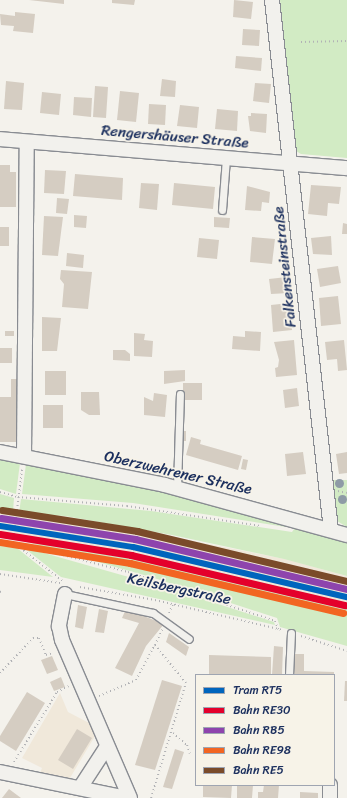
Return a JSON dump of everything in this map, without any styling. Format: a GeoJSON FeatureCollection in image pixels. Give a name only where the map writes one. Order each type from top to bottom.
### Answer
{"type":"FeatureCollection","features":[{"type":"Feature","properties":{"kind":"street","name":"Falkensteinstraße"},"geometry":{"type":"LineString","coordinates":[[272,0],[292,164],[331,530]]}},
{"type":"Feature","properties":{"kind":"street","name":"Rengershäuser Straße"},"geometry":{"type":"LineString","coordinates":[[0,139],[347,168]]}},
{"type":"Feature","properties":{"kind":"street"},"geometry":{"type":"LineString","coordinates":[[24,456],[27,142]]}},
{"type":"Feature","properties":{"kind":"street","name":"Oberzwehrener Straße"},"geometry":{"type":"LineString","coordinates":[[0,452],[177,488],[347,535]]}},
{"type":"Feature","properties":{"kind":"street"},"geometry":{"type":"LineString","coordinates":[[69,588],[59,626],[78,682],[106,748],[130,798]]}},
{"type":"Feature","properties":{"kind":"street"},"geometry":{"type":"LineString","coordinates":[[80,788],[106,748]]}},
{"type":"Feature","properties":{"kind":"street"},"geometry":{"type":"LineString","coordinates":[[3,773],[127,798]]}},
{"type":"Feature","properties":{"kind":"street"},"geometry":{"type":"LineString","coordinates":[[330,786],[330,798]]}},
{"type":"Feature","properties":{"kind":"lane"},"geometry":{"type":"LineString","coordinates":[[222,210],[226,158]]}},
{"type":"Feature","properties":{"kind":"lane"},"geometry":{"type":"LineString","coordinates":[[177,488],[180,394]]}},
{"type":"Feature","properties":{"kind":"lane"},"geometry":{"type":"LineString","coordinates":[[69,588],[153,613],[189,639]]}},
{"type":"Feature","properties":{"kind":"lane"},"geometry":{"type":"LineString","coordinates":[[289,674],[292,633]]}},
{"type":"Feature","properties":{"kind":"path"},"geometry":{"type":"LineString","coordinates":[[301,42],[347,41]]}},
{"type":"Feature","properties":{"kind":"path"},"geometry":{"type":"LineString","coordinates":[[13,542],[22,472]]}},
{"type":"Feature","properties":{"kind":"path"},"geometry":{"type":"LineString","coordinates":[[338,491],[347,493]]}},
{"type":"Feature","properties":{"kind":"path"},"geometry":{"type":"LineString","coordinates":[[0,492],[18,497],[127,506],[264,526]]}},
{"type":"Feature","properties":{"kind":"path"},"geometry":{"type":"LineString","coordinates":[[13,542],[55,575]]}},
{"type":"Feature","properties":{"kind":"path"},"geometry":{"type":"LineString","coordinates":[[0,543],[13,542],[128,572],[276,621],[278,629]]}},
{"type":"Feature","properties":{"kind":"path","name":"Keilsbergstraße"},"geometry":{"type":"LineString","coordinates":[[0,574],[69,588],[173,604],[278,629],[347,651]]}},
{"type":"Feature","properties":{"kind":"path"},"geometry":{"type":"LineString","coordinates":[[86,701],[136,680],[155,645],[173,604]]}},
{"type":"Feature","properties":{"kind":"path"},"geometry":{"type":"LineString","coordinates":[[0,672],[33,638],[39,638],[46,656],[66,648]]}},
{"type":"Feature","properties":{"kind":"path"},"geometry":{"type":"LineString","coordinates":[[151,798],[173,732],[186,682],[155,645]]}},
{"type":"Feature","properties":{"kind":"path"},"geometry":{"type":"LineString","coordinates":[[3,773],[56,692],[78,682]]}},
{"type":"Feature","properties":{"kind":"path"},"geometry":{"type":"LineString","coordinates":[[173,732],[187,745],[190,754]]}},
{"type":"Feature","properties":{"kind":"shaded area"},"geometry":{"type":"Polygon","coordinates":[[[0,510],[64,516],[285,559],[347,576],[347,604],[173,563],[0,533],[0,510]]]}},
{"type":"Feature","properties":{"kind":"shaded area"},"geometry":{"type":"Polygon","coordinates":[[[60,693],[68,712],[91,724],[95,736],[67,783],[40,773],[42,768],[22,758],[60,693]]]}},
{"type":"Feature","properties":{"kind":"green space"},"geometry":{"type":"Polygon","coordinates":[[[280,0],[347,0],[347,158],[301,154],[296,151],[280,0]]]}},
{"type":"Feature","properties":{"kind":"green space"},"geometry":{"type":"Polygon","coordinates":[[[0,460],[20,463],[16,494],[0,489],[0,460]]]}},
{"type":"Feature","properties":{"kind":"green space"},"geometry":{"type":"Polygon","coordinates":[[[26,464],[172,492],[289,522],[286,527],[133,503],[22,494],[26,464]]]}},
{"type":"Feature","properties":{"kind":"green space"},"geometry":{"type":"Polygon","coordinates":[[[333,480],[347,480],[347,527],[337,521],[333,480]]]}},
{"type":"Feature","properties":{"kind":"green space"},"geometry":{"type":"Polygon","coordinates":[[[0,494],[14,498],[13,512],[0,510],[0,494]]]}},
{"type":"Feature","properties":{"kind":"green space"},"geometry":{"type":"Polygon","coordinates":[[[21,499],[151,511],[292,532],[297,525],[347,543],[347,576],[284,559],[172,535],[65,516],[19,513],[21,499]]]}},
{"type":"Feature","properties":{"kind":"green space"},"geometry":{"type":"Polygon","coordinates":[[[16,535],[166,561],[347,604],[347,646],[280,627],[277,618],[151,577],[16,539],[16,535]]]}},
{"type":"Feature","properties":{"kind":"green space"},"geometry":{"type":"Polygon","coordinates":[[[0,546],[17,548],[53,577],[0,570],[0,546]]]}},
{"type":"Feature","properties":{"kind":"green space"},"geometry":{"type":"Polygon","coordinates":[[[23,547],[178,591],[274,622],[275,625],[61,577],[23,547]]]}},
{"type":"Feature","properties":{"kind":"building"},"geometry":{"type":"Polygon","coordinates":[[[29,0],[64,0],[64,4],[29,0]]]}},
{"type":"Feature","properties":{"kind":"building"},"geometry":{"type":"Polygon","coordinates":[[[112,0],[135,0],[134,5],[112,3],[112,0]]]}},
{"type":"Feature","properties":{"kind":"building"},"geometry":{"type":"Polygon","coordinates":[[[234,0],[253,2],[251,19],[233,17],[234,0]]]}},
{"type":"Feature","properties":{"kind":"building"},"geometry":{"type":"Polygon","coordinates":[[[15,12],[35,14],[33,33],[13,31],[14,26],[1,25],[0,14],[15,16],[15,12]]]}},
{"type":"Feature","properties":{"kind":"building"},"geometry":{"type":"Polygon","coordinates":[[[243,29],[260,30],[259,46],[242,45],[243,29]]]}},
{"type":"Feature","properties":{"kind":"building"},"geometry":{"type":"Polygon","coordinates":[[[236,56],[262,58],[261,71],[235,68],[236,56]]]}},
{"type":"Feature","properties":{"kind":"building"},"geometry":{"type":"Polygon","coordinates":[[[162,79],[176,81],[175,97],[160,96],[162,79]]]}},
{"type":"Feature","properties":{"kind":"building"},"geometry":{"type":"Polygon","coordinates":[[[6,81],[24,83],[22,110],[4,109],[6,81]]]}},
{"type":"Feature","properties":{"kind":"building"},"geometry":{"type":"Polygon","coordinates":[[[255,83],[271,84],[269,103],[253,101],[255,83]]]}},
{"type":"Feature","properties":{"kind":"building"},"geometry":{"type":"Polygon","coordinates":[[[95,86],[108,87],[106,118],[93,117],[95,86]]]}},
{"type":"Feature","properties":{"kind":"building"},"geometry":{"type":"Polygon","coordinates":[[[120,91],[139,93],[136,122],[117,120],[120,91]]]}},
{"type":"Feature","properties":{"kind":"building"},"geometry":{"type":"Polygon","coordinates":[[[42,92],[61,94],[59,115],[40,113],[42,92]]]}},
{"type":"Feature","properties":{"kind":"building"},"geometry":{"type":"Polygon","coordinates":[[[74,97],[92,98],[91,117],[73,115],[74,97]]]}},
{"type":"Feature","properties":{"kind":"building"},"geometry":{"type":"Polygon","coordinates":[[[149,104],[166,105],[165,125],[148,124],[149,104]]]}},
{"type":"Feature","properties":{"kind":"building"},"geometry":{"type":"Polygon","coordinates":[[[180,105],[199,107],[197,128],[177,126],[180,105]]]}},
{"type":"Feature","properties":{"kind":"building"},"geometry":{"type":"Polygon","coordinates":[[[217,109],[238,111],[237,131],[215,129],[217,109]]]}},
{"type":"Feature","properties":{"kind":"building"},"geometry":{"type":"Polygon","coordinates":[[[251,113],[267,114],[266,133],[250,131],[248,116],[251,116],[251,113]]]}},
{"type":"Feature","properties":{"kind":"building"},"geometry":{"type":"Polygon","coordinates":[[[0,165],[10,165],[10,172],[16,172],[16,207],[0,207],[0,165]]]}},
{"type":"Feature","properties":{"kind":"building"},"geometry":{"type":"Polygon","coordinates":[[[45,170],[66,171],[64,194],[44,193],[45,170]]]}},
{"type":"Feature","properties":{"kind":"building"},"geometry":{"type":"Polygon","coordinates":[[[75,174],[123,178],[122,200],[73,196],[75,174]]]}},
{"type":"Feature","properties":{"kind":"building"},"geometry":{"type":"Polygon","coordinates":[[[141,183],[159,184],[157,210],[139,208],[141,183]]]}},
{"type":"Feature","properties":{"kind":"building"},"geometry":{"type":"Polygon","coordinates":[[[174,183],[215,187],[213,209],[172,205],[174,183]]]}},
{"type":"Feature","properties":{"kind":"building"},"geometry":{"type":"Polygon","coordinates":[[[311,185],[341,187],[339,204],[328,203],[327,216],[308,214],[311,185]]]}},
{"type":"Feature","properties":{"kind":"building"},"geometry":{"type":"Polygon","coordinates":[[[247,186],[270,192],[269,203],[262,202],[261,211],[245,210],[247,186]]]}},
{"type":"Feature","properties":{"kind":"building"},"geometry":{"type":"Polygon","coordinates":[[[57,198],[69,199],[67,214],[56,213],[57,198]]]}},
{"type":"Feature","properties":{"kind":"building"},"geometry":{"type":"Polygon","coordinates":[[[74,215],[87,216],[86,228],[74,227],[74,215]]]}},
{"type":"Feature","properties":{"kind":"building"},"geometry":{"type":"Polygon","coordinates":[[[44,216],[63,217],[58,256],[42,255],[44,216]]]}},
{"type":"Feature","properties":{"kind":"building"},"geometry":{"type":"Polygon","coordinates":[[[214,217],[230,218],[229,228],[214,227],[214,217]]]}},
{"type":"Feature","properties":{"kind":"building"},"geometry":{"type":"Polygon","coordinates":[[[343,223],[347,224],[347,234],[342,234],[343,223]]]}},
{"type":"Feature","properties":{"kind":"building"},"geometry":{"type":"Polygon","coordinates":[[[0,227],[9,227],[9,246],[0,246],[0,227]]]}},
{"type":"Feature","properties":{"kind":"building"},"geometry":{"type":"Polygon","coordinates":[[[331,236],[332,255],[313,254],[311,238],[331,236]]]}},
{"type":"Feature","properties":{"kind":"building"},"geometry":{"type":"Polygon","coordinates":[[[252,237],[275,239],[272,264],[250,262],[252,237]]]}},
{"type":"Feature","properties":{"kind":"building"},"geometry":{"type":"Polygon","coordinates":[[[199,238],[219,240],[217,259],[197,257],[199,238]]]}},
{"type":"Feature","properties":{"kind":"building"},"geometry":{"type":"Polygon","coordinates":[[[67,253],[84,255],[83,268],[66,266],[67,253]]]}},
{"type":"Feature","properties":{"kind":"building"},"geometry":{"type":"Polygon","coordinates":[[[338,266],[341,283],[320,287],[317,269],[338,266]]]}},
{"type":"Feature","properties":{"kind":"building"},"geometry":{"type":"Polygon","coordinates":[[[61,270],[92,272],[88,309],[62,307],[64,284],[60,279],[61,270]]]}},
{"type":"Feature","properties":{"kind":"building"},"geometry":{"type":"Polygon","coordinates":[[[287,277],[289,293],[271,294],[269,279],[287,277]]]}},
{"type":"Feature","properties":{"kind":"building"},"geometry":{"type":"Polygon","coordinates":[[[338,296],[341,324],[321,326],[319,298],[338,296]]]}},
{"type":"Feature","properties":{"kind":"building"},"geometry":{"type":"Polygon","coordinates":[[[289,303],[292,330],[273,332],[271,305],[289,303]]]}},
{"type":"Feature","properties":{"kind":"building"},"geometry":{"type":"Polygon","coordinates":[[[42,317],[61,318],[57,351],[42,351],[42,317]]]}},
{"type":"Feature","properties":{"kind":"building"},"geometry":{"type":"Polygon","coordinates":[[[5,331],[14,331],[14,336],[5,336],[5,331]]]}},
{"type":"Feature","properties":{"kind":"building"},"geometry":{"type":"Polygon","coordinates":[[[245,331],[261,332],[260,351],[232,349],[233,336],[245,337],[245,331]]]}},
{"type":"Feature","properties":{"kind":"building"},"geometry":{"type":"Polygon","coordinates":[[[134,333],[145,334],[144,340],[153,341],[152,357],[134,356],[134,333]]]}},
{"type":"Feature","properties":{"kind":"building"},"geometry":{"type":"Polygon","coordinates":[[[294,340],[297,375],[276,377],[275,368],[278,367],[279,360],[274,342],[294,340]]]}},
{"type":"Feature","properties":{"kind":"building"},"geometry":{"type":"Polygon","coordinates":[[[344,340],[347,370],[338,371],[337,359],[327,360],[325,342],[344,340]]]}},
{"type":"Feature","properties":{"kind":"building"},"geometry":{"type":"Polygon","coordinates":[[[0,348],[12,348],[12,363],[0,363],[0,348]]]}},
{"type":"Feature","properties":{"kind":"building"},"geometry":{"type":"Polygon","coordinates":[[[113,350],[125,350],[130,354],[130,361],[113,360],[113,350]]]}},
{"type":"Feature","properties":{"kind":"building"},"geometry":{"type":"Polygon","coordinates":[[[185,370],[185,381],[164,384],[164,371],[185,370]]]}},
{"type":"Feature","properties":{"kind":"building"},"geometry":{"type":"Polygon","coordinates":[[[45,371],[66,371],[66,395],[45,395],[45,371]]]}},
{"type":"Feature","properties":{"kind":"building"},"geometry":{"type":"Polygon","coordinates":[[[11,379],[21,379],[20,442],[0,442],[0,397],[11,397],[11,379]]]}},
{"type":"Feature","properties":{"kind":"building"},"geometry":{"type":"Polygon","coordinates":[[[183,383],[202,383],[202,400],[183,400],[183,383]]]}},
{"type":"Feature","properties":{"kind":"building"},"geometry":{"type":"Polygon","coordinates":[[[297,388],[299,406],[285,408],[283,390],[297,388]]]}},
{"type":"Feature","properties":{"kind":"building"},"geometry":{"type":"Polygon","coordinates":[[[81,392],[99,392],[100,415],[89,415],[81,410],[81,392]]]}},
{"type":"Feature","properties":{"kind":"building"},"geometry":{"type":"Polygon","coordinates":[[[154,393],[167,395],[165,417],[144,415],[144,397],[153,401],[154,393]]]}},
{"type":"Feature","properties":{"kind":"building"},"geometry":{"type":"Polygon","coordinates":[[[43,405],[63,405],[63,428],[43,428],[43,405]]]}},
{"type":"Feature","properties":{"kind":"building"},"geometry":{"type":"Polygon","coordinates":[[[181,431],[186,431],[186,441],[181,441],[181,431]]]}},
{"type":"Feature","properties":{"kind":"building"},"geometry":{"type":"Polygon","coordinates":[[[191,437],[201,440],[200,444],[242,456],[238,470],[186,455],[191,437]]]}},
{"type":"Feature","properties":{"kind":"building"},"geometry":{"type":"Polygon","coordinates":[[[303,452],[306,474],[287,476],[285,454],[303,452]]]}},
{"type":"Feature","properties":{"kind":"building"},"geometry":{"type":"Polygon","coordinates":[[[347,452],[347,473],[339,474],[336,454],[347,452]]]}},
{"type":"Feature","properties":{"kind":"building"},"geometry":{"type":"Polygon","coordinates":[[[243,459],[248,460],[246,470],[241,469],[243,459]]]}},
{"type":"Feature","properties":{"kind":"building"},"geometry":{"type":"Polygon","coordinates":[[[78,605],[87,607],[83,629],[75,627],[78,605]]]}},
{"type":"Feature","properties":{"kind":"building"},"geometry":{"type":"Polygon","coordinates":[[[99,609],[108,611],[104,633],[95,632],[99,609]]]}},
{"type":"Feature","properties":{"kind":"building"},"geometry":{"type":"Polygon","coordinates":[[[126,609],[164,624],[146,646],[132,676],[115,668],[139,623],[122,618],[126,609]]]}},
{"type":"Feature","properties":{"kind":"building"},"geometry":{"type":"Polygon","coordinates":[[[169,633],[189,647],[186,656],[166,642],[169,633]]]}},
{"type":"Feature","properties":{"kind":"building"},"geometry":{"type":"Polygon","coordinates":[[[274,646],[283,647],[282,674],[272,674],[274,646]]]}},
{"type":"Feature","properties":{"kind":"building"},"geometry":{"type":"Polygon","coordinates":[[[295,654],[304,654],[304,674],[294,674],[295,654]]]}},
{"type":"Feature","properties":{"kind":"building"},"geometry":{"type":"Polygon","coordinates":[[[209,655],[271,657],[271,674],[209,674],[209,655]]]}},
{"type":"Feature","properties":{"kind":"building"},"geometry":{"type":"Polygon","coordinates":[[[52,656],[58,670],[47,674],[41,660],[52,656]]]}},
{"type":"Feature","properties":{"kind":"building"},"geometry":{"type":"Polygon","coordinates":[[[304,671],[334,672],[334,674],[304,674],[304,671]]]}},
{"type":"Feature","properties":{"kind":"building"},"geometry":{"type":"Polygon","coordinates":[[[61,677],[65,687],[54,691],[50,682],[61,677]]]}},
{"type":"Feature","properties":{"kind":"building"},"geometry":{"type":"Polygon","coordinates":[[[162,680],[182,686],[155,770],[135,765],[162,680]]]}},
{"type":"Feature","properties":{"kind":"building"},"geometry":{"type":"Polygon","coordinates":[[[345,681],[347,681],[347,701],[344,701],[345,681]]]}},
{"type":"Feature","properties":{"kind":"building"},"geometry":{"type":"Polygon","coordinates":[[[27,692],[45,703],[16,751],[0,741],[0,736],[27,692]]]}},
{"type":"Feature","properties":{"kind":"building"},"geometry":{"type":"Polygon","coordinates":[[[77,729],[92,738],[73,769],[58,760],[77,729]]]}},
{"type":"Feature","properties":{"kind":"building"},"geometry":{"type":"Polygon","coordinates":[[[175,749],[184,752],[172,789],[163,787],[175,749]]]}},
{"type":"Feature","properties":{"kind":"building"},"geometry":{"type":"Polygon","coordinates":[[[203,786],[232,786],[231,798],[203,797],[203,786]]]}},
{"type":"Feature","properties":{"kind":"building"},"geometry":{"type":"Polygon","coordinates":[[[237,786],[253,786],[252,798],[237,798],[237,786]]]}},
{"type":"Feature","properties":{"kind":"building"},"geometry":{"type":"Polygon","coordinates":[[[264,786],[279,786],[278,798],[258,798],[258,792],[263,792],[264,786]]]}},
{"type":"Feature","properties":{"kind":"building"},"geometry":{"type":"Polygon","coordinates":[[[9,789],[21,798],[2,798],[9,789]]]}},
{"type":"Feature","properties":{"kind":"building"},"geometry":{"type":"Polygon","coordinates":[[[300,792],[318,793],[318,798],[300,798],[300,792]]]}},
{"type":"Feature","properties":{"kind":"tram line","name":"RT5"},"geometry":{"type":"LineString","coordinates":[[0,526],[133,547],[347,597]]}},
{"type":"Feature","properties":{"kind":"rail line","name":"RE5"},"geometry":{"type":"LineString","coordinates":[[2,510],[137,531],[347,581]]}},
{"type":"Feature","properties":{"kind":"rail line","name":"RB5"},"geometry":{"type":"LineString","coordinates":[[1,518],[135,539],[347,589]]}},
{"type":"Feature","properties":{"kind":"rail line","name":"RE30"},"geometry":{"type":"LineString","coordinates":[[0,534],[131,555],[345,605]]}},
{"type":"Feature","properties":{"kind":"rail line","name":"RE98"},"geometry":{"type":"LineString","coordinates":[[0,542],[130,563],[343,613]]}}]}
